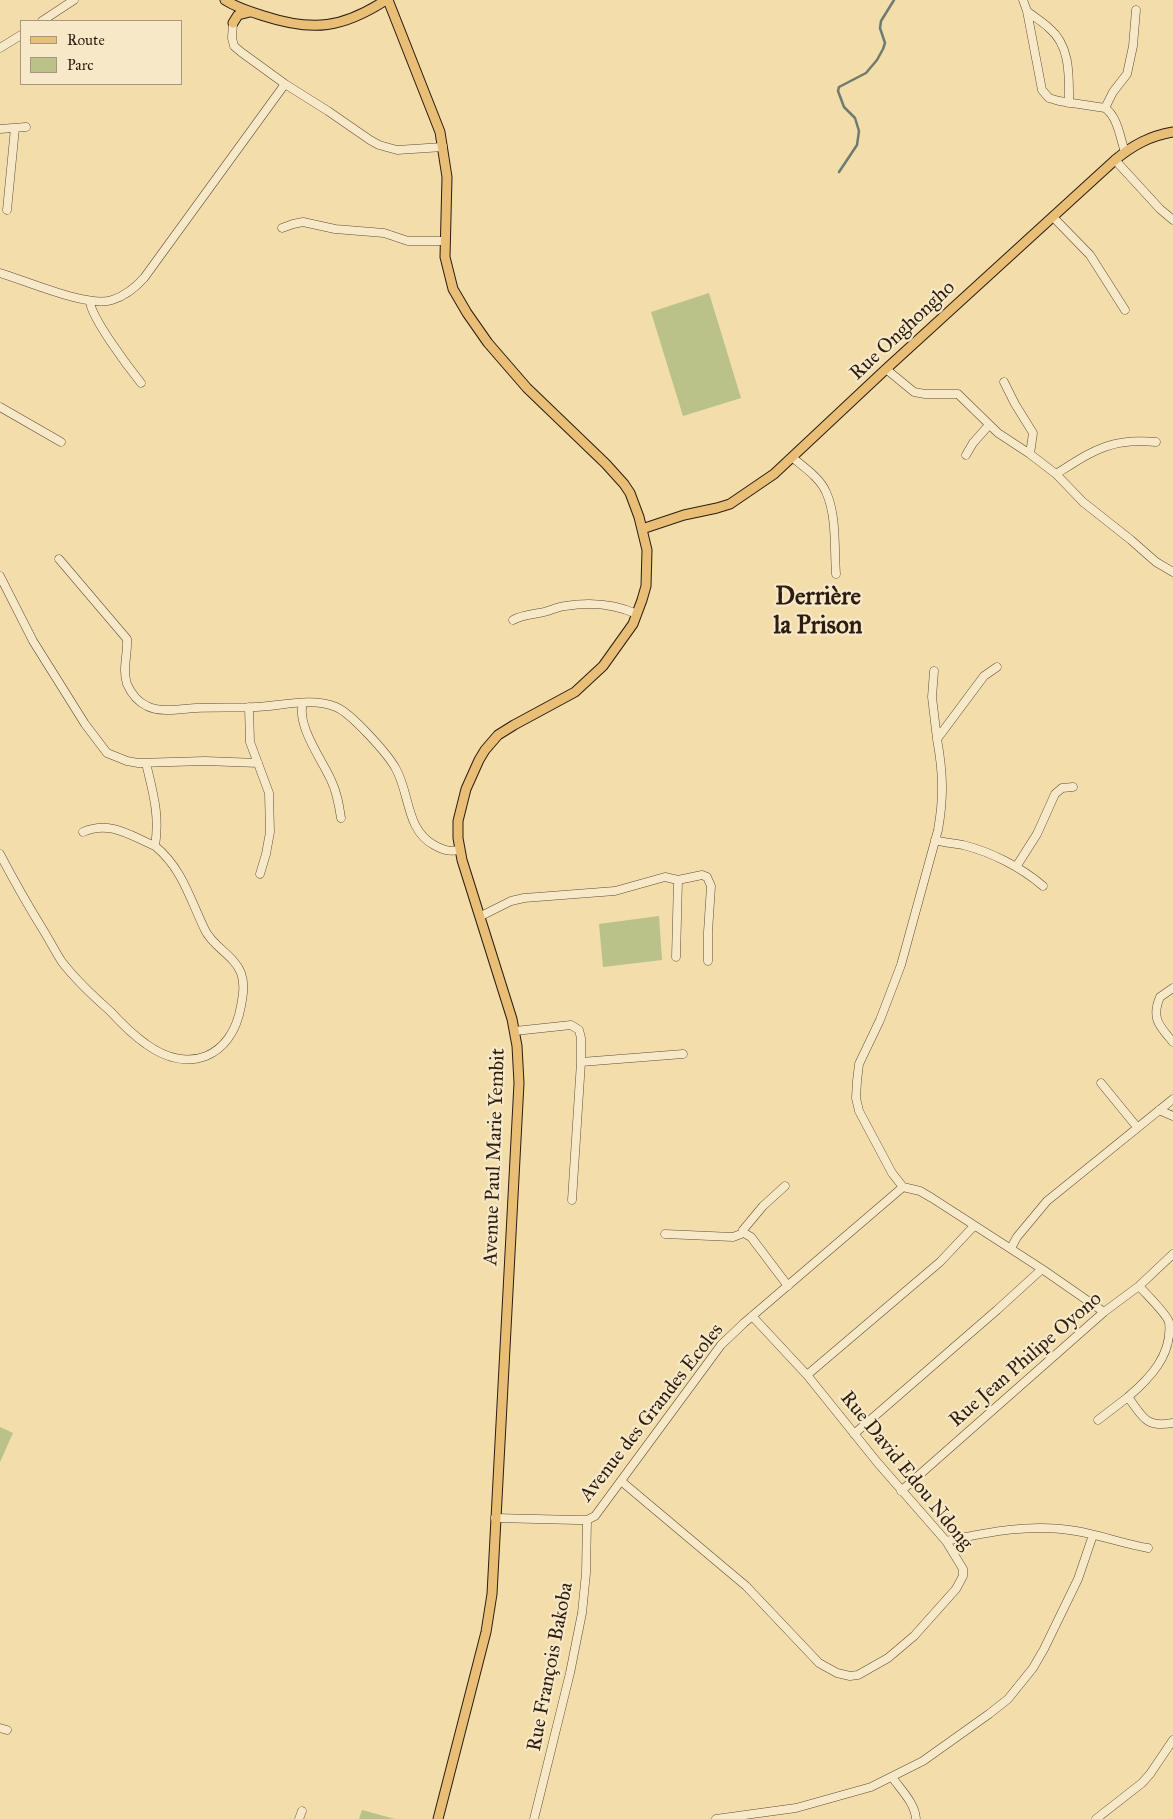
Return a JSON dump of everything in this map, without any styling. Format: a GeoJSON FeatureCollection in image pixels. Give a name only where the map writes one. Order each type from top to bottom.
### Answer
{"type":"FeatureCollection","features":[{"type":"Feature","properties":{"kind":"main road"},"geometry":{"type":"LineString","coordinates":[[227,1],[250,12],[289,23],[323,25],[352,19],[387,0]]}},
{"type":"Feature","properties":{"kind":"main road","name":"Avenue Paul Marie Yembit"},"geometry":{"type":"LineString","coordinates":[[387,0],[429,102],[443,147],[447,177],[445,258],[449,276],[459,301],[488,343],[530,392],[616,474],[630,493],[642,529],[647,566],[646,586],[637,614],[611,656],[583,686],[557,703],[507,729],[485,750],[473,770],[461,805],[458,821],[460,850],[514,1031],[519,1065],[493,1579],[488,1618],[438,1819]]}},
{"type":"Feature","properties":{"kind":"main road"},"geometry":{"type":"LineString","coordinates":[[227,1],[232,11],[233,23]]}},
{"type":"Feature","properties":{"kind":"main road"},"geometry":{"type":"LineString","coordinates":[[233,23],[238,14],[250,12]]}},
{"type":"Feature","properties":{"kind":"main road","name":"Rue Onghongho"},"geometry":{"type":"LineString","coordinates":[[642,529],[684,515],[730,504],[774,474],[1115,160],[1143,141],[1173,132]]}},
{"type":"Feature","properties":{"kind":"street"},"geometry":{"type":"LineString","coordinates":[[44,20],[74,0]]}},
{"type":"Feature","properties":{"kind":"street"},"geometry":{"type":"LineString","coordinates":[[1023,0],[1027,11],[1042,90],[1049,98],[1105,108],[1113,116],[1125,152]]}},
{"type":"Feature","properties":{"kind":"street"},"geometry":{"type":"LineString","coordinates":[[1105,108],[1113,92],[1127,74],[1133,46],[1136,10]]}},
{"type":"Feature","properties":{"kind":"street"},"geometry":{"type":"LineString","coordinates":[[1027,11],[1051,28],[1062,43],[1068,64],[1069,103]]}},
{"type":"Feature","properties":{"kind":"street"},"geometry":{"type":"LineString","coordinates":[[233,23],[232,38],[234,46],[285,84],[379,145],[397,150],[443,147]]}},
{"type":"Feature","properties":{"kind":"street"},"geometry":{"type":"LineString","coordinates":[[0,48],[20,36]]}},
{"type":"Feature","properties":{"kind":"street"},"geometry":{"type":"LineString","coordinates":[[0,273],[90,302],[111,301],[132,290],[144,278],[285,84]]}},
{"type":"Feature","properties":{"kind":"street"},"geometry":{"type":"LineString","coordinates":[[0,129],[26,127]]}},
{"type":"Feature","properties":{"kind":"street"},"geometry":{"type":"LineString","coordinates":[[7,210],[15,128]]}},
{"type":"Feature","properties":{"kind":"street"},"geometry":{"type":"LineString","coordinates":[[1115,160],[1173,220]]}},
{"type":"Feature","properties":{"kind":"street"},"geometry":{"type":"LineString","coordinates":[[1053,217],[1090,255],[1124,310]]}},
{"type":"Feature","properties":{"kind":"street"},"geometry":{"type":"LineString","coordinates":[[282,228],[304,222],[335,229],[384,233],[408,241],[444,241]]}},
{"type":"Feature","properties":{"kind":"street"},"geometry":{"type":"LineString","coordinates":[[90,302],[91,310],[141,383]]}},
{"type":"Feature","properties":{"kind":"street"},"geometry":{"type":"LineString","coordinates":[[886,369],[914,392],[958,394],[998,433],[1056,474],[1083,502],[1156,562],[1173,572]]}},
{"type":"Feature","properties":{"kind":"street"},"geometry":{"type":"LineString","coordinates":[[1004,382],[1033,433],[1030,454]]}},
{"type":"Feature","properties":{"kind":"street"},"geometry":{"type":"LineString","coordinates":[[0,407],[61,442]]}},
{"type":"Feature","properties":{"kind":"street"},"geometry":{"type":"LineString","coordinates":[[966,455],[972,443],[989,425]]}},
{"type":"Feature","properties":{"kind":"street"},"geometry":{"type":"LineString","coordinates":[[1056,474],[1094,450],[1117,443],[1136,441],[1156,442]]}},
{"type":"Feature","properties":{"kind":"street"},"geometry":{"type":"LineString","coordinates":[[793,458],[814,476],[826,491],[833,520],[836,574]]}},
{"type":"Feature","properties":{"kind":"street"},"geometry":{"type":"LineString","coordinates":[[59,558],[127,639],[128,649],[124,674],[132,694],[147,707],[167,710],[248,708],[325,703],[338,708],[350,717],[396,767],[411,815],[419,832],[429,842],[441,848],[449,851],[460,850]]}},
{"type":"Feature","properties":{"kind":"street"},"geometry":{"type":"LineString","coordinates":[[0,576],[30,635],[95,738],[111,756],[127,761],[146,763],[205,761],[258,763]]}},
{"type":"Feature","properties":{"kind":"street"},"geometry":{"type":"LineString","coordinates":[[513,620],[528,613],[539,613],[572,605],[619,607],[637,614]]}},
{"type":"Feature","properties":{"kind":"street"},"geometry":{"type":"LineString","coordinates":[[937,739],[984,676],[997,667]]}},
{"type":"Feature","properties":{"kind":"street"},"geometry":{"type":"LineString","coordinates":[[934,671],[932,697],[943,774],[938,830],[901,965],[880,1020],[859,1064],[856,1098],[859,1111],[892,1174],[903,1187],[920,1191],[1011,1248],[1104,1312]]}},
{"type":"Feature","properties":{"kind":"street"},"geometry":{"type":"LineString","coordinates":[[303,703],[301,709],[303,723],[332,781],[338,799],[341,818]]}},
{"type":"Feature","properties":{"kind":"street"},"geometry":{"type":"LineString","coordinates":[[248,708],[249,734],[266,783],[270,804],[268,844],[260,874]]}},
{"type":"Feature","properties":{"kind":"street"},"geometry":{"type":"LineString","coordinates":[[146,763],[158,812],[155,846]]}},
{"type":"Feature","properties":{"kind":"street"},"geometry":{"type":"LineString","coordinates":[[1016,867],[1037,834],[1055,794],[1062,788],[1073,786]]}},
{"type":"Feature","properties":{"kind":"street"},"geometry":{"type":"LineString","coordinates":[[0,854],[21,895],[62,962],[88,991],[144,1043],[161,1054],[178,1059],[205,1057],[221,1048],[235,1030],[243,996],[242,979],[238,968],[208,936],[192,898],[175,867],[155,846],[113,827],[100,827],[83,832]]}},
{"type":"Feature","properties":{"kind":"street"},"geometry":{"type":"LineString","coordinates":[[935,840],[978,850],[1016,867],[1044,886]]}},
{"type":"Feature","properties":{"kind":"street"},"geometry":{"type":"LineString","coordinates":[[481,916],[512,901],[524,898],[609,892],[630,888],[665,877],[678,880],[702,875],[710,881],[711,894],[708,960]]}},
{"type":"Feature","properties":{"kind":"street"},"geometry":{"type":"LineString","coordinates":[[676,957],[678,880]]}},
{"type":"Feature","properties":{"kind":"street"},"geometry":{"type":"LineString","coordinates":[[1173,988],[1160,997],[1156,1012],[1156,1020],[1160,1028],[1173,1042]]}},
{"type":"Feature","properties":{"kind":"street"},"geometry":{"type":"LineString","coordinates":[[514,1031],[571,1025],[579,1030],[582,1038],[572,1200]]}},
{"type":"Feature","properties":{"kind":"street"},"geometry":{"type":"LineString","coordinates":[[581,1062],[683,1054]]}},
{"type":"Feature","properties":{"kind":"street"},"geometry":{"type":"LineString","coordinates":[[1101,1083],[1137,1127]]}},
{"type":"Feature","properties":{"kind":"street"},"geometry":{"type":"LineString","coordinates":[[1011,1248],[1017,1237],[1047,1201],[1173,1099]]}},
{"type":"Feature","properties":{"kind":"street"},"geometry":{"type":"LineString","coordinates":[[1160,1110],[1173,1116]]}},
{"type":"Feature","properties":{"kind":"street"},"geometry":{"type":"LineString","coordinates":[[665,1234],[733,1237],[743,1232],[763,1206],[786,1186]]}},
{"type":"Feature","properties":{"kind":"street","name":"Avenue des Grandes Ecoles"},"geometry":{"type":"LineString","coordinates":[[495,1518],[587,1520],[595,1516],[721,1345],[752,1316],[903,1187]]}},
{"type":"Feature","properties":{"kind":"street"},"geometry":{"type":"LineString","coordinates":[[808,1375],[940,1262],[974,1226]]}},
{"type":"Feature","properties":{"kind":"street"},"geometry":{"type":"LineString","coordinates":[[743,1232],[751,1237],[788,1286]]}},
{"type":"Feature","properties":{"kind":"street","name":"Rue Jean Philipe Oyono"},"geometry":{"type":"LineString","coordinates":[[901,1491],[1104,1312],[1139,1286],[1173,1254]]}},
{"type":"Feature","properties":{"kind":"street"},"geometry":{"type":"LineString","coordinates":[[854,1434],[1042,1269]]}},
{"type":"Feature","properties":{"kind":"street"},"geometry":{"type":"LineString","coordinates":[[1098,1420],[1160,1370],[1170,1352],[1173,1338],[1169,1320],[1139,1286]]}},
{"type":"Feature","properties":{"kind":"street","name":"Rue David Edou Ndong"},"geometry":{"type":"LineString","coordinates":[[621,1481],[746,1586],[819,1663],[829,1670],[844,1675],[858,1675],[897,1652],[956,1589],[963,1576],[963,1569],[946,1542],[901,1491],[808,1375],[752,1316]]}},
{"type":"Feature","properties":{"kind":"street"},"geometry":{"type":"LineString","coordinates":[[1128,1397],[1145,1420],[1153,1424],[1173,1423]]}},
{"type":"Feature","properties":{"kind":"street","name":"Rue François Bakoba"},"geometry":{"type":"LineString","coordinates":[[534,1819],[568,1683],[582,1614],[586,1573],[587,1520]]}},
{"type":"Feature","properties":{"kind":"street"},"geometry":{"type":"LineString","coordinates":[[946,1542],[1000,1530],[1027,1528],[1062,1529],[1148,1548]]}},
{"type":"Feature","properties":{"kind":"street"},"geometry":{"type":"LineString","coordinates":[[716,1819],[796,1808],[842,1796],[892,1777],[928,1758],[1008,1699],[1044,1649],[1054,1624],[1078,1579],[1093,1535]]}},
{"type":"Feature","properties":{"kind":"street"},"geometry":{"type":"LineString","coordinates":[[1096,1819],[1142,1783],[1158,1765],[1173,1740]]}},
{"type":"Feature","properties":{"kind":"street"},"geometry":{"type":"LineString","coordinates":[[892,1777],[912,1804],[916,1812],[916,1819]]}},
{"type":"Feature","properties":{"kind":"green space"},"geometry":{"type":"Polygon","coordinates":[[[709,293],[741,398],[683,416],[651,312],[709,293]]]}},
{"type":"Feature","properties":{"kind":"green space"},"geometry":{"type":"Polygon","coordinates":[[[659,916],[662,960],[603,967],[599,924],[659,916]]]}},
{"type":"Feature","properties":{"kind":"green space"},"geometry":{"type":"Polygon","coordinates":[[[0,1427],[13,1433],[0,1462],[0,1427]]]}},
{"type":"Feature","properties":{"kind":"green space"},"geometry":{"type":"Polygon","coordinates":[[[362,1810],[395,1819],[359,1819],[362,1810]]]}},
{"type":"Feature","properties":{"kind":"waterway"},"geometry":{"type":"LineString","coordinates":[[839,172],[857,145],[859,131],[855,118],[844,107],[838,91],[839,87],[866,73],[877,60],[885,43],[880,28],[881,21],[894,0]]}},
{"type":"Feature","properties":{"kind":"district","name":"Derrière la Prison"},"geometry":{"type":"Point","coordinates":[818,612]}}]}
